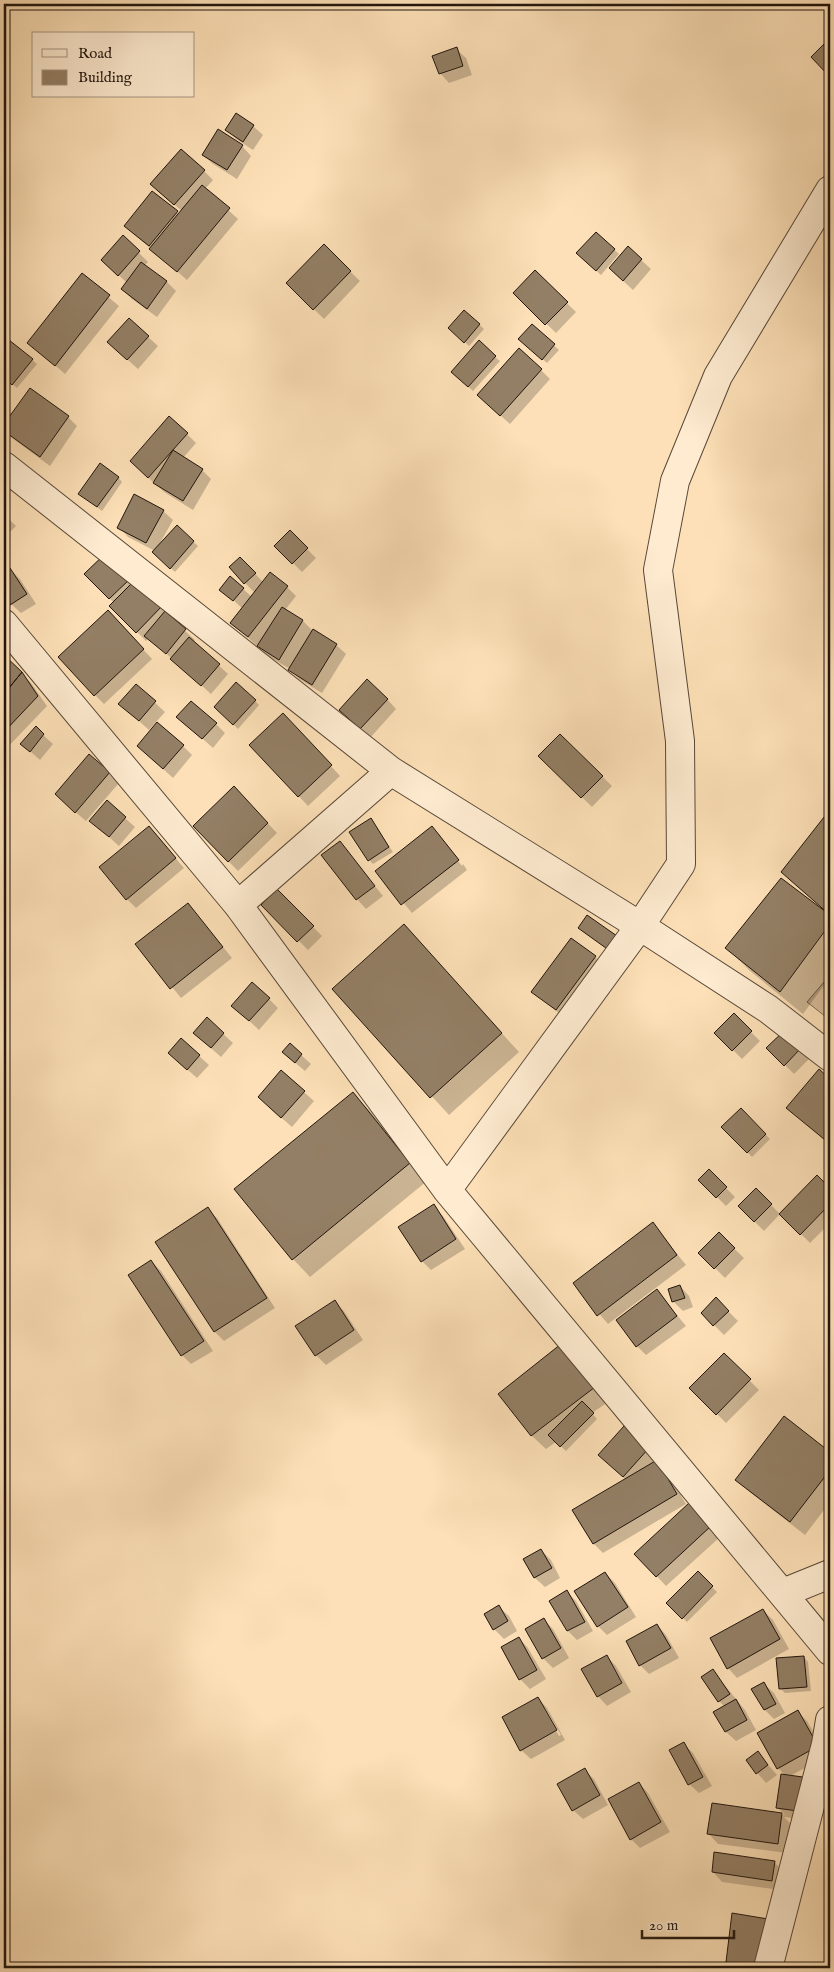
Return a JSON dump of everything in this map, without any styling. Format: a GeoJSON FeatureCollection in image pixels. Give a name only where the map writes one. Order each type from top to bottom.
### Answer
{"type":"FeatureCollection","features":[{"type":"Feature","properties":{"kind":"street"},"geometry":{"type":"LineString","coordinates":[[447,1190],[640,926],[681,864],[680,741],[658,570],[675,481],[718,376],[830,190]]}},
{"type":"Feature","properties":{"kind":"street"},"geometry":{"type":"LineString","coordinates":[[4,466],[391,771],[768,1008],[830,1057]]}},
{"type":"Feature","properties":{"kind":"street"},"geometry":{"type":"LineString","coordinates":[[4,624],[238,905],[447,1190],[830,1650]]}},
{"type":"Feature","properties":{"kind":"street"},"geometry":{"type":"LineString","coordinates":[[238,905],[391,771]]}},
{"type":"Feature","properties":{"kind":"street"},"geometry":{"type":"LineString","coordinates":[[783,1593],[830,1574]]}},
{"type":"Feature","properties":{"kind":"street"},"geometry":{"type":"LineString","coordinates":[[768,1968],[826,1744],[830,1720]]}},
{"type":"Feature","properties":{"kind":"shaded area"},"geometry":{"type":"Polygon","coordinates":[[[830,975],[830,1020],[807,1002],[830,975]]]}},
{"type":"Feature","properties":{"kind":"building"},"geometry":{"type":"Polygon","coordinates":[[[830,38],[830,75],[829,76],[811,57],[830,38]]]}},
{"type":"Feature","properties":{"kind":"building"},"geometry":{"type":"Polygon","coordinates":[[[457,47],[463,66],[439,74],[432,56],[457,47]]]}},
{"type":"Feature","properties":{"kind":"building"},"geometry":{"type":"Polygon","coordinates":[[[236,113],[254,125],[243,142],[225,130],[236,113]]]}},
{"type":"Feature","properties":{"kind":"building"},"geometry":{"type":"Polygon","coordinates":[[[218,129],[243,145],[227,170],[202,155],[218,129]]]}},
{"type":"Feature","properties":{"kind":"building"},"geometry":{"type":"Polygon","coordinates":[[[181,149],[205,170],[174,205],[150,184],[181,149]]]}},
{"type":"Feature","properties":{"kind":"building"},"geometry":{"type":"Polygon","coordinates":[[[202,185],[230,208],[177,272],[149,249],[202,185]]]}},
{"type":"Feature","properties":{"kind":"building"},"geometry":{"type":"Polygon","coordinates":[[[152,191],[178,211],[149,246],[124,226],[152,191]]]}},
{"type":"Feature","properties":{"kind":"building"},"geometry":{"type":"Polygon","coordinates":[[[596,232],[615,249],[596,271],[576,253],[596,232]]]}},
{"type":"Feature","properties":{"kind":"building"},"geometry":{"type":"Polygon","coordinates":[[[123,235],[140,251],[118,276],[101,260],[123,235]]]}},
{"type":"Feature","properties":{"kind":"building"},"geometry":{"type":"Polygon","coordinates":[[[324,244],[351,271],[313,310],[286,283],[324,244]]]}},
{"type":"Feature","properties":{"kind":"building"},"geometry":{"type":"Polygon","coordinates":[[[628,246],[642,259],[623,281],[609,268],[628,246]]]}},
{"type":"Feature","properties":{"kind":"building"},"geometry":{"type":"Polygon","coordinates":[[[141,262],[167,281],[147,309],[121,289],[141,262]]]}},
{"type":"Feature","properties":{"kind":"building"},"geometry":{"type":"Polygon","coordinates":[[[535,270],[568,302],[545,325],[513,293],[535,270]]]}},
{"type":"Feature","properties":{"kind":"building"},"geometry":{"type":"Polygon","coordinates":[[[82,273],[110,295],[55,366],[27,343],[82,273]]]}},
{"type":"Feature","properties":{"kind":"building"},"geometry":{"type":"Polygon","coordinates":[[[464,310],[480,324],[464,343],[448,328],[464,310]]]}},
{"type":"Feature","properties":{"kind":"building"},"geometry":{"type":"Polygon","coordinates":[[[129,318],[149,336],[127,360],[107,342],[129,318]]]}},
{"type":"Feature","properties":{"kind":"building"},"geometry":{"type":"Polygon","coordinates":[[[532,324],[555,344],[542,360],[518,339],[532,324]]]}},
{"type":"Feature","properties":{"kind":"building"},"geometry":{"type":"Polygon","coordinates":[[[9,340],[33,359],[12,385],[4,378],[4,347],[9,340]]]}},
{"type":"Feature","properties":{"kind":"building"},"geometry":{"type":"Polygon","coordinates":[[[479,340],[496,356],[468,387],[451,372],[479,340]]]}},
{"type":"Feature","properties":{"kind":"building"},"geometry":{"type":"Polygon","coordinates":[[[519,348],[542,369],[500,416],[477,395],[519,348]]]}},
{"type":"Feature","properties":{"kind":"building"},"geometry":{"type":"Polygon","coordinates":[[[30,388],[69,416],[40,457],[4,431],[4,424],[30,388]]]}},
{"type":"Feature","properties":{"kind":"building"},"geometry":{"type":"Polygon","coordinates":[[[169,416],[188,433],[148,478],[130,461],[169,416]]]}},
{"type":"Feature","properties":{"kind":"building"},"geometry":{"type":"Polygon","coordinates":[[[173,450],[203,469],[183,501],[153,483],[173,450]]]}},
{"type":"Feature","properties":{"kind":"building"},"geometry":{"type":"Polygon","coordinates":[[[100,463],[119,477],[97,507],[78,494],[100,463]]]}},
{"type":"Feature","properties":{"kind":"building"},"geometry":{"type":"Polygon","coordinates":[[[134,494],[164,510],[146,543],[117,528],[134,494]]]}},
{"type":"Feature","properties":{"kind":"building"},"geometry":{"type":"Polygon","coordinates":[[[177,525],[194,541],[170,569],[152,552],[177,525]]]}},
{"type":"Feature","properties":{"kind":"building"},"geometry":{"type":"Polygon","coordinates":[[[290,530],[308,548],[292,564],[274,546],[290,530]]]}},
{"type":"Feature","properties":{"kind":"building"},"geometry":{"type":"Polygon","coordinates":[[[108,551],[132,577],[109,599],[84,574],[108,551]]]}},
{"type":"Feature","properties":{"kind":"building"},"geometry":{"type":"Polygon","coordinates":[[[240,557],[256,573],[244,584],[229,567],[240,557]]]}},
{"type":"Feature","properties":{"kind":"building"},"geometry":{"type":"Polygon","coordinates":[[[10,568],[27,594],[10,605],[4,594],[4,572],[10,568]]]}},
{"type":"Feature","properties":{"kind":"building"},"geometry":{"type":"Polygon","coordinates":[[[270,572],[288,586],[248,637],[230,623],[270,572]]]}},
{"type":"Feature","properties":{"kind":"building"},"geometry":{"type":"Polygon","coordinates":[[[230,576],[244,588],[233,601],[219,590],[230,576]]]}},
{"type":"Feature","properties":{"kind":"building"},"geometry":{"type":"Polygon","coordinates":[[[137,578],[164,604],[136,633],[109,606],[137,578]]]}},
{"type":"Feature","properties":{"kind":"building"},"geometry":{"type":"Polygon","coordinates":[[[282,607],[303,620],[279,660],[257,646],[282,607]]]}},
{"type":"Feature","properties":{"kind":"building"},"geometry":{"type":"Polygon","coordinates":[[[108,610],[144,649],[94,696],[58,657],[108,610]]]}},
{"type":"Feature","properties":{"kind":"building"},"geometry":{"type":"Polygon","coordinates":[[[165,611],[186,629],[166,654],[144,636],[165,611]]]}},
{"type":"Feature","properties":{"kind":"building"},"geometry":{"type":"Polygon","coordinates":[[[313,629],[337,644],[312,685],[288,670],[313,629]]]}},
{"type":"Feature","properties":{"kind":"building"},"geometry":{"type":"Polygon","coordinates":[[[189,637],[220,664],[201,686],[170,659],[189,637]]]}},
{"type":"Feature","properties":{"kind":"building"},"geometry":{"type":"Polygon","coordinates":[[[4,655],[22,672],[4,694],[4,655]]]}},
{"type":"Feature","properties":{"kind":"building"},"geometry":{"type":"Polygon","coordinates":[[[22,672],[38,696],[4,732],[4,694],[22,672]]]}},
{"type":"Feature","properties":{"kind":"building"},"geometry":{"type":"Polygon","coordinates":[[[367,679],[388,699],[360,729],[339,710],[367,679]]]}},
{"type":"Feature","properties":{"kind":"building"},"geometry":{"type":"Polygon","coordinates":[[[236,682],[256,700],[233,725],[214,707],[236,682]]]}},
{"type":"Feature","properties":{"kind":"building"},"geometry":{"type":"Polygon","coordinates":[[[136,684],[156,701],[139,721],[118,704],[136,684]]]}},
{"type":"Feature","properties":{"kind":"building"},"geometry":{"type":"Polygon","coordinates":[[[191,701],[217,723],[202,739],[176,717],[191,701]]]}},
{"type":"Feature","properties":{"kind":"building"},"geometry":{"type":"Polygon","coordinates":[[[283,713],[332,765],[298,797],[249,745],[283,713]]]}},
{"type":"Feature","properties":{"kind":"building"},"geometry":{"type":"Polygon","coordinates":[[[157,722],[184,745],[163,769],[137,746],[157,722]]]}},
{"type":"Feature","properties":{"kind":"building"},"geometry":{"type":"Polygon","coordinates":[[[36,726],[44,734],[30,752],[20,744],[36,726]]]}},
{"type":"Feature","properties":{"kind":"building"},"geometry":{"type":"Polygon","coordinates":[[[560,734],[603,776],[581,798],[538,756],[560,734]]]}},
{"type":"Feature","properties":{"kind":"building"},"geometry":{"type":"Polygon","coordinates":[[[89,754],[110,772],[75,813],[55,794],[89,754]]]}},
{"type":"Feature","properties":{"kind":"building"},"geometry":{"type":"Polygon","coordinates":[[[234,786],[268,823],[228,862],[193,826],[234,786]]]}},
{"type":"Feature","properties":{"kind":"building"},"geometry":{"type":"Polygon","coordinates":[[[107,800],[126,817],[109,837],[89,821],[107,800]]]}},
{"type":"Feature","properties":{"kind":"building"},"geometry":{"type":"Polygon","coordinates":[[[828,812],[830,814],[830,915],[781,872],[828,812]]]}},
{"type":"Feature","properties":{"kind":"building"},"geometry":{"type":"Polygon","coordinates":[[[371,818],[389,847],[368,861],[349,832],[371,818]]]}},
{"type":"Feature","properties":{"kind":"building"},"geometry":{"type":"Polygon","coordinates":[[[149,826],[176,858],[126,900],[99,867],[149,826]]]}},
{"type":"Feature","properties":{"kind":"building"},"geometry":{"type":"Polygon","coordinates":[[[432,826],[459,860],[401,905],[375,871],[432,826]]]}},
{"type":"Feature","properties":{"kind":"building"},"geometry":{"type":"Polygon","coordinates":[[[340,841],[375,886],[356,900],[321,855],[340,841]]]}},
{"type":"Feature","properties":{"kind":"building"},"geometry":{"type":"Polygon","coordinates":[[[781,878],[830,915],[830,924],[780,992],[725,948],[781,878]]]}},
{"type":"Feature","properties":{"kind":"building"},"geometry":{"type":"Polygon","coordinates":[[[277,889],[314,926],[297,942],[261,905],[277,889]]]}},
{"type":"Feature","properties":{"kind":"building"},"geometry":{"type":"Polygon","coordinates":[[[188,903],[223,947],[170,989],[135,944],[188,903]]]}},
{"type":"Feature","properties":{"kind":"building"},"geometry":{"type":"Polygon","coordinates":[[[587,915],[627,943],[617,956],[578,928],[587,915]]]}},
{"type":"Feature","properties":{"kind":"building"},"geometry":{"type":"Polygon","coordinates":[[[404,924],[502,1033],[430,1098],[332,989],[404,924]]]}},
{"type":"Feature","properties":{"kind":"building"},"geometry":{"type":"Polygon","coordinates":[[[571,938],[596,956],[556,1010],[531,992],[571,938]]]}},
{"type":"Feature","properties":{"kind":"building"},"geometry":{"type":"Polygon","coordinates":[[[252,982],[270,998],[249,1021],[231,1006],[252,982]]]}},
{"type":"Feature","properties":{"kind":"building"},"geometry":{"type":"Polygon","coordinates":[[[734,1013],[752,1031],[732,1051],[714,1033],[734,1013]]]}},
{"type":"Feature","properties":{"kind":"building"},"geometry":{"type":"Polygon","coordinates":[[[207,1017],[224,1033],[211,1048],[193,1033],[207,1017]]]}},
{"type":"Feature","properties":{"kind":"building"},"geometry":{"type":"Polygon","coordinates":[[[786,1029],[803,1046],[784,1066],[766,1048],[786,1029]]]}},
{"type":"Feature","properties":{"kind":"building"},"geometry":{"type":"Polygon","coordinates":[[[181,1038],[200,1055],[187,1070],[168,1053],[181,1038]]]}},
{"type":"Feature","properties":{"kind":"building"},"geometry":{"type":"Polygon","coordinates":[[[290,1043],[302,1054],[295,1063],[282,1052],[290,1043]]]}},
{"type":"Feature","properties":{"kind":"building"},"geometry":{"type":"Polygon","coordinates":[[[819,1069],[830,1079],[830,1132],[824,1139],[786,1108],[819,1069]]]}},
{"type":"Feature","properties":{"kind":"building"},"geometry":{"type":"Polygon","coordinates":[[[281,1070],[305,1091],[281,1118],[258,1097],[281,1070]]]}},
{"type":"Feature","properties":{"kind":"building"},"geometry":{"type":"Polygon","coordinates":[[[353,1092],[410,1163],[292,1260],[234,1189],[353,1092]]]}},
{"type":"Feature","properties":{"kind":"building"},"geometry":{"type":"Polygon","coordinates":[[[741,1108],[766,1134],[747,1153],[721,1127],[741,1108]]]}},
{"type":"Feature","properties":{"kind":"building"},"geometry":{"type":"Polygon","coordinates":[[[709,1169],[727,1187],[716,1198],[698,1180],[709,1169]]]}},
{"type":"Feature","properties":{"kind":"building"},"geometry":{"type":"Polygon","coordinates":[[[817,1175],[830,1188],[830,1204],[800,1235],[779,1214],[817,1175]]]}},
{"type":"Feature","properties":{"kind":"building"},"geometry":{"type":"Polygon","coordinates":[[[756,1188],[772,1204],[754,1222],[738,1206],[756,1188]]]}},
{"type":"Feature","properties":{"kind":"building"},"geometry":{"type":"Polygon","coordinates":[[[434,1204],[456,1239],[421,1262],[398,1227],[434,1204]]]}},
{"type":"Feature","properties":{"kind":"building"},"geometry":{"type":"Polygon","coordinates":[[[208,1207],[267,1298],[214,1332],[155,1242],[208,1207]]]}},
{"type":"Feature","properties":{"kind":"building"},"geometry":{"type":"Polygon","coordinates":[[[653,1222],[677,1255],[597,1316],[573,1283],[653,1222]]]}},
{"type":"Feature","properties":{"kind":"building"},"geometry":{"type":"Polygon","coordinates":[[[719,1232],[735,1248],[714,1269],[698,1253],[719,1232]]]}},
{"type":"Feature","properties":{"kind":"building"},"geometry":{"type":"Polygon","coordinates":[[[151,1260],[204,1341],[181,1356],[128,1275],[151,1260]]]}},
{"type":"Feature","properties":{"kind":"building"},"geometry":{"type":"Polygon","coordinates":[[[680,1285],[685,1298],[672,1302],[668,1289],[680,1285]]]}},
{"type":"Feature","properties":{"kind":"building"},"geometry":{"type":"Polygon","coordinates":[[[657,1289],[677,1316],[636,1347],[616,1320],[657,1289]]]}},
{"type":"Feature","properties":{"kind":"building"},"geometry":{"type":"Polygon","coordinates":[[[716,1297],[729,1311],[713,1326],[701,1313],[716,1297]]]}},
{"type":"Feature","properties":{"kind":"building"},"geometry":{"type":"Polygon","coordinates":[[[335,1300],[354,1330],[315,1356],[295,1326],[335,1300]]]}},
{"type":"Feature","properties":{"kind":"building"},"geometry":{"type":"Polygon","coordinates":[[[561,1344],[595,1387],[531,1436],[498,1394],[561,1344]]]}},
{"type":"Feature","properties":{"kind":"building"},"geometry":{"type":"Polygon","coordinates":[[[724,1353],[751,1379],[716,1415],[689,1388],[724,1353]]]}},
{"type":"Feature","properties":{"kind":"building"},"geometry":{"type":"Polygon","coordinates":[[[582,1401],[594,1413],[560,1447],[548,1435],[582,1401]]]}},
{"type":"Feature","properties":{"kind":"building"},"geometry":{"type":"Polygon","coordinates":[[[784,1416],[830,1452],[830,1470],[790,1522],[735,1480],[784,1416]]]}},
{"type":"Feature","properties":{"kind":"building"},"geometry":{"type":"Polygon","coordinates":[[[624,1426],[649,1448],[623,1477],[598,1455],[624,1426]]]}},
{"type":"Feature","properties":{"kind":"building"},"geometry":{"type":"Polygon","coordinates":[[[657,1460],[677,1494],[593,1544],[572,1510],[657,1460]]]}},
{"type":"Feature","properties":{"kind":"building"},"geometry":{"type":"Polygon","coordinates":[[[689,1503],[711,1526],[656,1577],[634,1554],[689,1503]]]}},
{"type":"Feature","properties":{"kind":"building"},"geometry":{"type":"Polygon","coordinates":[[[541,1549],[552,1568],[534,1578],[523,1559],[541,1549]]]}},
{"type":"Feature","properties":{"kind":"building"},"geometry":{"type":"Polygon","coordinates":[[[698,1571],[713,1586],[682,1619],[666,1603],[698,1571]]]}},
{"type":"Feature","properties":{"kind":"building"},"geometry":{"type":"Polygon","coordinates":[[[605,1572],[628,1607],[597,1627],[574,1591],[605,1572]]]}},
{"type":"Feature","properties":{"kind":"building"},"geometry":{"type":"Polygon","coordinates":[[[567,1590],[585,1622],[567,1631],[549,1601],[567,1590]]]}},
{"type":"Feature","properties":{"kind":"building"},"geometry":{"type":"Polygon","coordinates":[[[499,1605],[508,1621],[493,1630],[484,1614],[499,1605]]]}},
{"type":"Feature","properties":{"kind":"building"},"geometry":{"type":"Polygon","coordinates":[[[763,1609],[780,1639],[727,1669],[710,1638],[763,1609]]]}},
{"type":"Feature","properties":{"kind":"building"},"geometry":{"type":"Polygon","coordinates":[[[544,1618],[561,1648],[542,1659],[525,1629],[544,1618]]]}},
{"type":"Feature","properties":{"kind":"building"},"geometry":{"type":"Polygon","coordinates":[[[657,1624],[671,1648],[639,1666],[626,1641],[657,1624]]]}},
{"type":"Feature","properties":{"kind":"building"},"geometry":{"type":"Polygon","coordinates":[[[519,1637],[537,1670],[519,1680],[501,1647],[519,1637]]]}},
{"type":"Feature","properties":{"kind":"building"},"geometry":{"type":"Polygon","coordinates":[[[607,1655],[622,1683],[597,1697],[581,1669],[607,1655]]]}},
{"type":"Feature","properties":{"kind":"building"},"geometry":{"type":"Polygon","coordinates":[[[804,1656],[807,1687],[779,1689],[776,1658],[804,1656]]]}},
{"type":"Feature","properties":{"kind":"building"},"geometry":{"type":"Polygon","coordinates":[[[713,1669],[730,1694],[718,1702],[701,1677],[713,1669]]]}},
{"type":"Feature","properties":{"kind":"building"},"geometry":{"type":"Polygon","coordinates":[[[764,1682],[776,1704],[764,1710],[751,1689],[764,1682]]]}},
{"type":"Feature","properties":{"kind":"building"},"geometry":{"type":"Polygon","coordinates":[[[538,1697],[557,1730],[520,1751],[502,1717],[538,1697]]]}},
{"type":"Feature","properties":{"kind":"building"},"geometry":{"type":"Polygon","coordinates":[[[736,1699],[747,1720],[725,1732],[713,1712],[736,1699]]]}},
{"type":"Feature","properties":{"kind":"building"},"geometry":{"type":"Polygon","coordinates":[[[798,1710],[818,1746],[777,1769],[757,1733],[798,1710]]]}},
{"type":"Feature","properties":{"kind":"building"},"geometry":{"type":"Polygon","coordinates":[[[684,1742],[703,1777],[688,1785],[669,1750],[684,1742]]]}},
{"type":"Feature","properties":{"kind":"building"},"geometry":{"type":"Polygon","coordinates":[[[758,1751],[768,1765],[756,1774],[746,1760],[758,1751]]]}},
{"type":"Feature","properties":{"kind":"building"},"geometry":{"type":"Polygon","coordinates":[[[585,1768],[600,1795],[572,1811],[557,1784],[585,1768]]]}},
{"type":"Feature","properties":{"kind":"building"},"geometry":{"type":"Polygon","coordinates":[[[781,1774],[810,1778],[805,1812],[776,1808],[781,1774]]]}},
{"type":"Feature","properties":{"kind":"building"},"geometry":{"type":"Polygon","coordinates":[[[639,1782],[661,1822],[630,1840],[608,1799],[639,1782]]]}},
{"type":"Feature","properties":{"kind":"building"},"geometry":{"type":"Polygon","coordinates":[[[712,1803],[782,1813],[778,1844],[707,1834],[712,1803]]]}},
{"type":"Feature","properties":{"kind":"building"},"geometry":{"type":"Polygon","coordinates":[[[714,1852],[775,1861],[772,1881],[712,1872],[714,1852]]]}},
{"type":"Feature","properties":{"kind":"building"},"geometry":{"type":"Polygon","coordinates":[[[732,1913],[768,1919],[762,1967],[726,1962],[732,1913]]]}}]}
